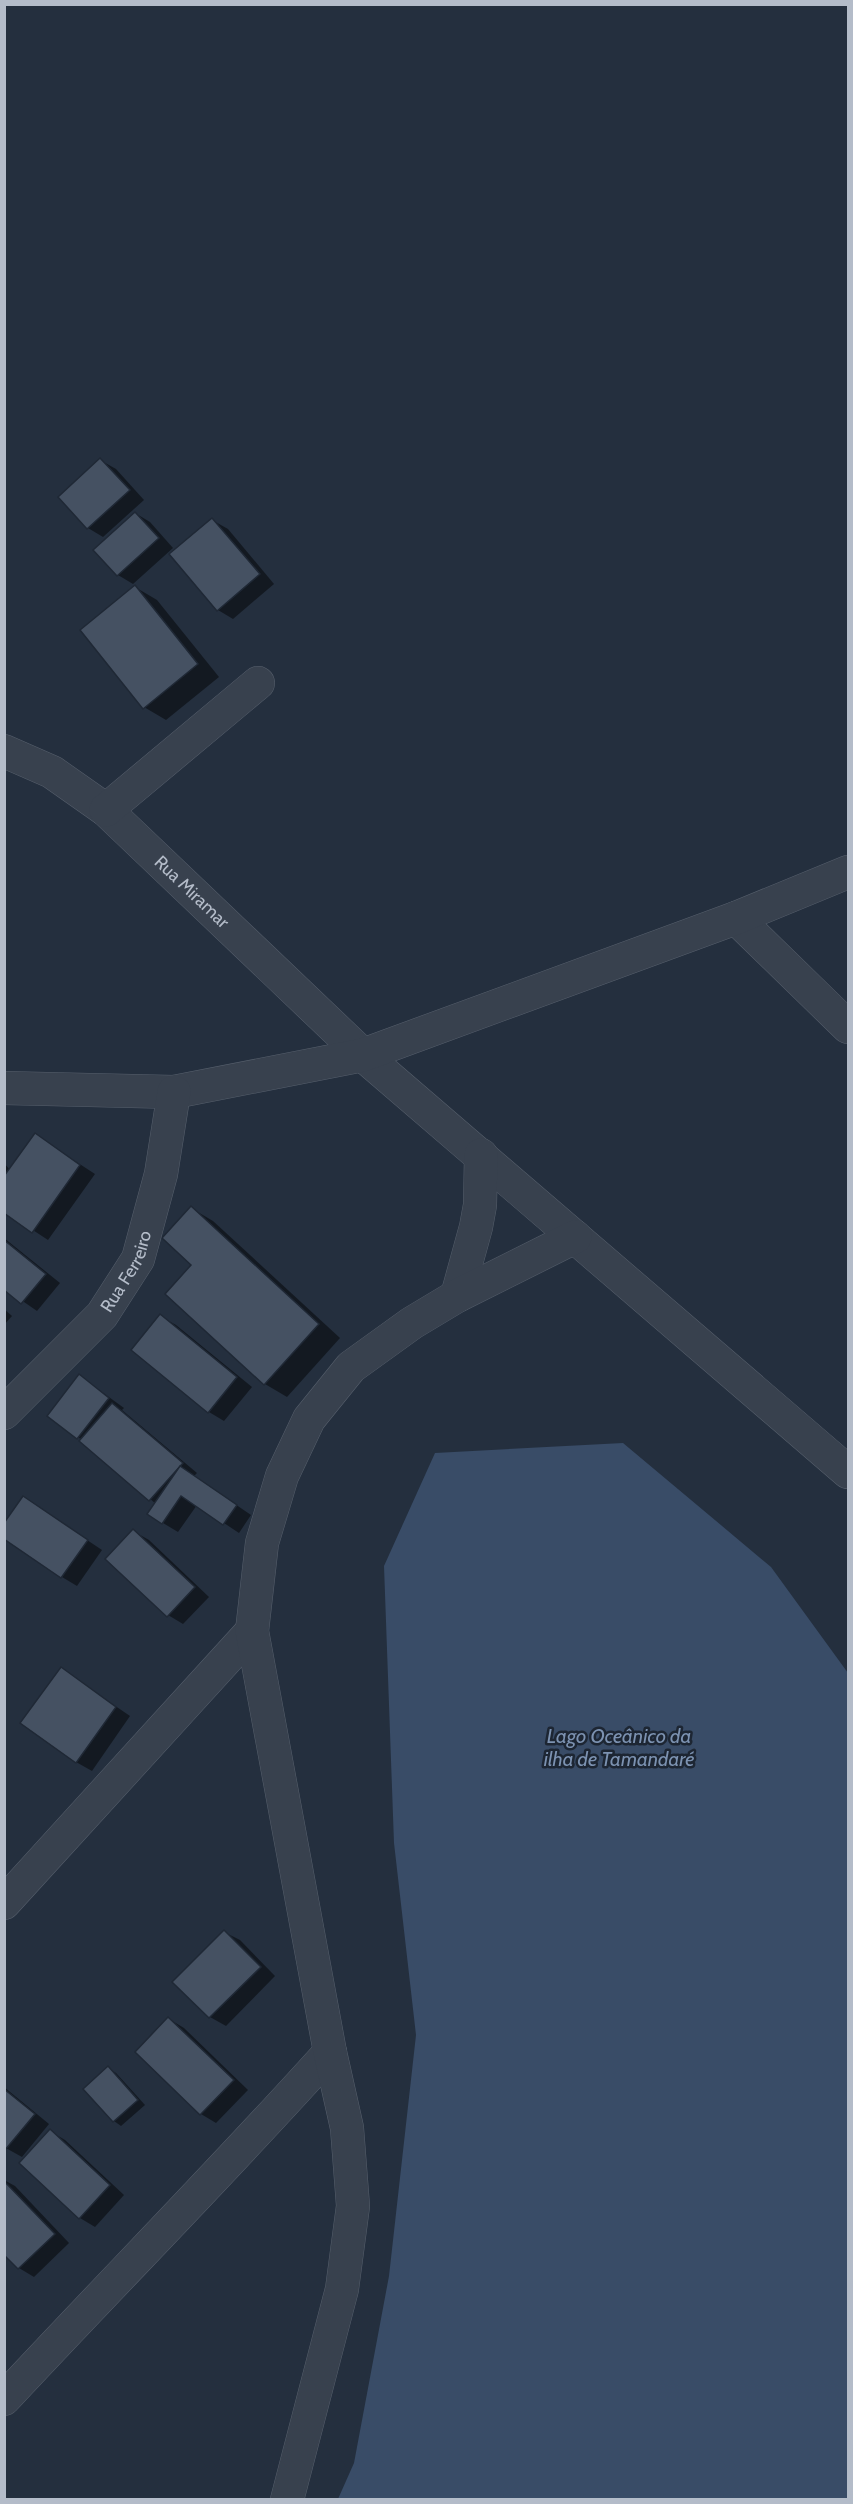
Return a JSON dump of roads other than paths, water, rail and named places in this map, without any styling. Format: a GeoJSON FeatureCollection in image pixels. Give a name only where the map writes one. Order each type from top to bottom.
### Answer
{"type":"FeatureCollection","features":[{"type":"Feature","properties":{"kind":"street"},"geometry":{"type":"LineString","coordinates":[[105,810],[258,683]]}},
{"type":"Feature","properties":{"kind":"street","name":"Rua Miramar"},"geometry":{"type":"LineString","coordinates":[[4,751],[52,772],[105,810],[363,1055],[849,1472]]}},
{"type":"Feature","properties":{"kind":"street"},"geometry":{"type":"LineString","coordinates":[[4,1088],[174,1092],[363,1055],[735,918],[849,872]]}},
{"type":"Feature","properties":{"kind":"street"},"geometry":{"type":"LineString","coordinates":[[735,918],[849,1027]]}},
{"type":"Feature","properties":{"kind":"street","name":"Rua Ferreiro"},"geometry":{"type":"LineString","coordinates":[[4,1413],[102,1315],[138,1259],[161,1174],[174,1092]]}},
{"type":"Feature","properties":{"kind":"street"},"geometry":{"type":"LineString","coordinates":[[457,1296],[478,1216],[481,1155]]}},
{"type":"Feature","properties":{"kind":"street"},"geometry":{"type":"LineString","coordinates":[[287,2499],[342,2289],[353,2206],[347,2128],[330,2052],[252,1631],[262,1543],[282,1476],[309,1419],[351,1366],[412,1323],[457,1296],[575,1237]]}},
{"type":"Feature","properties":{"kind":"street"},"geometry":{"type":"LineString","coordinates":[[4,1903],[252,1631]]}},
{"type":"Feature","properties":{"kind":"street"},"geometry":{"type":"LineString","coordinates":[[4,2399],[106,2289],[227,2166],[330,2052]]}},
{"type":"Feature","properties":{"kind":"water","name":"Lago Oceânico da ilha de Tamandaré"},"geometry":{"type":"Polygon","coordinates":[[[623,1443],[771,1567],[848,1673],[848,2499],[338,2499],[354,2463],[389,2276],[416,2035],[394,1843],[384,1566],[435,1453],[623,1443]]]}}]}
